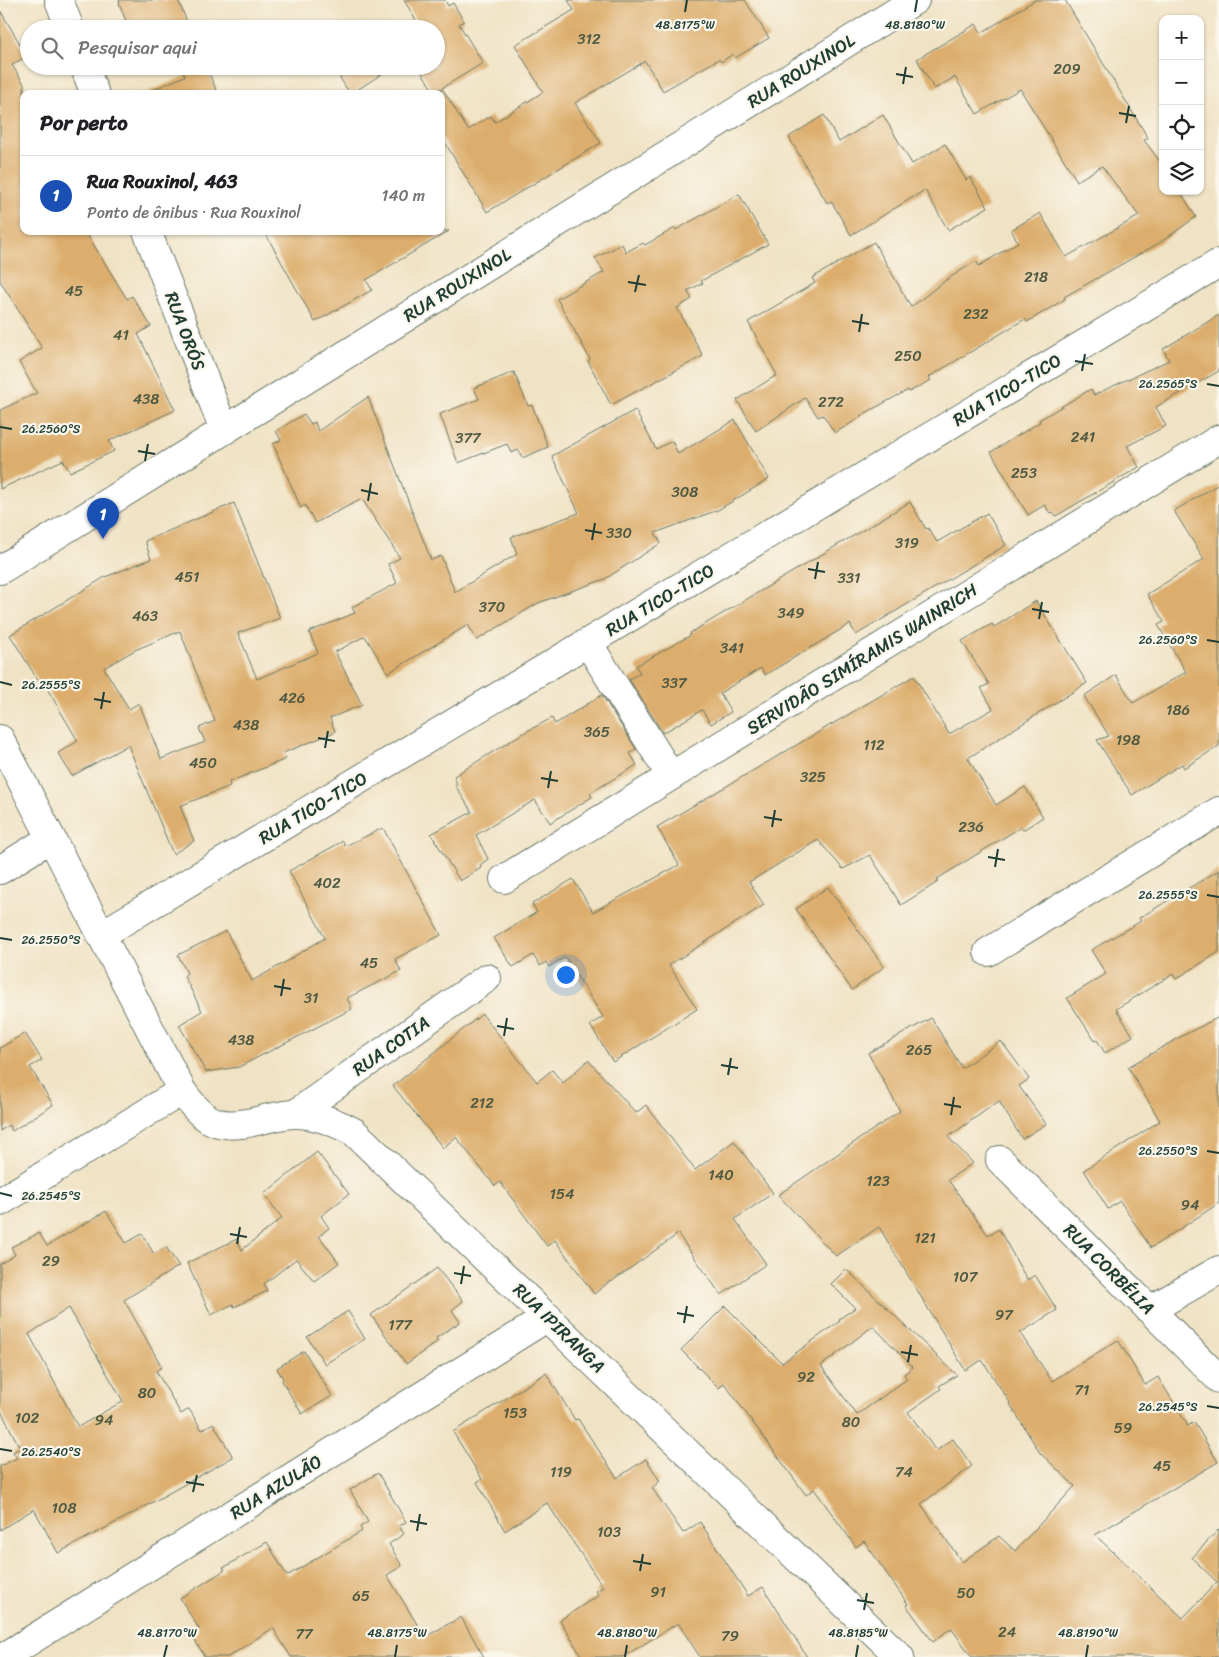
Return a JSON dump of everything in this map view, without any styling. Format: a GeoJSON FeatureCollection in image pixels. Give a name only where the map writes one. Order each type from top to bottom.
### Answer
{"type":"FeatureCollection","features":[{"type":"Feature","properties":{"kind":"street"},"geometry":{"type":"LineString","coordinates":[[59,0],[67,20]]}},
{"type":"Feature","properties":{"kind":"street","name":"RUA ROUXINOL"},"geometry":{"type":"LineString","coordinates":[[0,570],[915,0]]}},
{"type":"Feature","properties":{"kind":"street"},"geometry":{"type":"LineString","coordinates":[[88,75],[93,90]]}},
{"type":"Feature","properties":{"kind":"street","name":"RUA ORÓS"},"geometry":{"type":"LineString","coordinates":[[150,235],[224,430]]}},
{"type":"Feature","properties":{"kind":"street","name":"RUA TICO-TICO"},"geometry":{"type":"LineString","coordinates":[[101,935],[1219,263]]}},
{"type":"Feature","properties":{"kind":"street","name":"SERVIDÃO SIMÍRAMIS WAINRICH"},"geometry":{"type":"LineString","coordinates":[[504,879],[1219,438]]}},
{"type":"Feature","properties":{"kind":"street"},"geometry":{"type":"LineString","coordinates":[[588,643],[671,776]]}},
{"type":"Feature","properties":{"kind":"street","name":"RUA IPIRANGA"},"geometry":{"type":"LineString","coordinates":[[0,739],[182,1091],[194,1108],[208,1119],[228,1126],[295,1114],[338,1123],[354,1132],[900,1657]]}},
{"type":"Feature","properties":{"kind":"street"},"geometry":{"type":"LineString","coordinates":[[988,952],[1219,811]]}},
{"type":"Feature","properties":{"kind":"street"},"geometry":{"type":"LineString","coordinates":[[0,870],[51,838]]}},
{"type":"Feature","properties":{"kind":"street","name":"RUA COTIA"},"geometry":{"type":"LineString","coordinates":[[295,1114],[487,978]]}},
{"type":"Feature","properties":{"kind":"street"},"geometry":{"type":"LineString","coordinates":[[0,1202],[182,1091]]}},
{"type":"Feature","properties":{"kind":"street","name":"RUA CORBÉLIA"},"geometry":{"type":"LineString","coordinates":[[1000,1160],[1219,1379]]}},
{"type":"Feature","properties":{"kind":"street"},"geometry":{"type":"LineString","coordinates":[[1150,1310],[1219,1270]]}},
{"type":"Feature","properties":{"kind":"street","name":"RUA AZULÃO"},"geometry":{"type":"LineString","coordinates":[[4,1657],[548,1317]]}},
{"type":"Feature","properties":{"kind":"building"},"geometry":{"type":"Polygon","coordinates":[[[119,0],[178,0],[186,20],[126,20],[119,0]]]}},
{"type":"Feature","properties":{"kind":"building"},"geometry":{"type":"Polygon","coordinates":[[[404,0],[445,0],[448,6],[453,3],[464,21],[459,24],[483,63],[442,88],[443,90],[441,88],[433,90],[424,75],[445,75],[445,20],[416,20],[404,0]]]}},
{"type":"Feature","properties":{"kind":"building"},"geometry":{"type":"Polygon","coordinates":[[[568,0],[745,0],[769,38],[735,58],[733,54],[721,62],[719,59],[663,91],[645,61],[575,103],[601,143],[487,212],[445,143],[445,93],[468,130],[491,116],[495,122],[543,92],[515,45],[574,10],[568,0]]]}},
{"type":"Feature","properties":{"kind":"building"},"geometry":{"type":"Polygon","coordinates":[[[1035,0],[1065,0],[1148,138],[1144,140],[1159,161],[1159,195],[1182,195],[1196,217],[1161,242],[1064,297],[1065,299],[1027,322],[1025,319],[929,377],[931,380],[860,416],[835,433],[823,415],[818,417],[805,398],[756,431],[737,400],[777,375],[748,322],[815,283],[812,278],[874,242],[911,307],[946,280],[976,261],[979,266],[1018,242],[1011,230],[1040,213],[1066,257],[1139,216],[1102,166],[1077,181],[1020,89],[977,114],[955,77],[934,89],[917,59],[976,24],[981,33],[1035,0]]]}},
{"type":"Feature","properties":{"kind":"building"},"geometry":{"type":"Polygon","coordinates":[[[0,10],[20,44],[20,60],[12,65],[24,84],[24,90],[20,90],[20,235],[87,235],[127,299],[132,296],[151,326],[138,334],[175,410],[109,441],[114,451],[70,472],[63,460],[0,489],[0,410],[37,393],[19,362],[42,348],[0,281],[0,10]]]}},
{"type":"Feature","properties":{"kind":"building"},"geometry":{"type":"Polygon","coordinates":[[[210,75],[216,90],[152,90],[185,76],[210,75]]]}},
{"type":"Feature","properties":{"kind":"building"},"geometry":{"type":"Polygon","coordinates":[[[338,75],[380,75],[357,90],[348,90],[338,75]]]}},
{"type":"Feature","properties":{"kind":"building"},"geometry":{"type":"Polygon","coordinates":[[[824,115],[839,142],[883,115],[912,164],[945,144],[966,180],[970,177],[988,207],[948,230],[925,190],[851,235],[831,201],[827,203],[789,137],[824,115]]]}},
{"type":"Feature","properties":{"kind":"building"},"geometry":{"type":"Polygon","coordinates":[[[739,194],[768,244],[701,281],[703,283],[687,291],[692,299],[677,308],[703,356],[611,405],[588,361],[590,359],[557,299],[604,272],[595,258],[622,244],[626,252],[643,243],[645,245],[675,228],[676,230],[739,194]]]}},
{"type":"Feature","properties":{"kind":"building"},"geometry":{"type":"Polygon","coordinates":[[[266,235],[442,235],[366,280],[372,290],[315,322],[266,235]]]}},
{"type":"Feature","properties":{"kind":"building"},"geometry":{"type":"Polygon","coordinates":[[[1219,315],[1219,371],[1156,407],[1166,426],[1127,446],[1139,467],[1056,516],[1053,512],[1050,513],[1045,505],[1028,515],[991,452],[1091,389],[1094,395],[1169,360],[1163,349],[1219,315]]]}},
{"type":"Feature","properties":{"kind":"building"},"geometry":{"type":"Polygon","coordinates":[[[514,372],[528,406],[532,405],[548,447],[522,458],[519,450],[511,453],[507,444],[458,463],[440,414],[479,399],[474,388],[514,372]]]}},
{"type":"Feature","properties":{"kind":"building"},"geometry":{"type":"Polygon","coordinates":[[[368,397],[431,560],[441,556],[455,592],[517,554],[511,537],[579,513],[552,456],[635,410],[656,449],[672,441],[678,454],[735,420],[769,479],[718,510],[655,533],[661,543],[605,579],[538,603],[477,640],[468,625],[388,673],[365,636],[335,652],[362,705],[330,718],[335,732],[283,753],[286,759],[229,782],[230,786],[180,806],[194,841],[173,854],[128,745],[72,776],[58,753],[78,741],[42,680],[39,682],[10,635],[105,577],[151,559],[145,541],[234,503],[280,618],[238,633],[257,679],[318,653],[309,632],[355,613],[352,607],[397,583],[388,564],[400,558],[362,499],[315,523],[305,505],[301,508],[273,444],[281,440],[276,431],[304,414],[311,424],[315,422],[318,431],[368,397]],[[180,631],[135,650],[104,668],[129,709],[139,703],[161,759],[205,742],[199,728],[215,721],[180,631]]]}},
{"type":"Feature","properties":{"kind":"building"},"geometry":{"type":"Polygon","coordinates":[[[1219,484],[1219,746],[1184,768],[1182,764],[1132,795],[1097,740],[1109,736],[1084,696],[1116,675],[1133,703],[1186,672],[1158,625],[1164,622],[1147,594],[1204,559],[1174,511],[1219,484]]]}},
{"type":"Feature","properties":{"kind":"building"},"geometry":{"type":"Polygon","coordinates":[[[910,502],[926,529],[928,528],[937,542],[987,513],[1006,545],[856,635],[850,624],[765,675],[761,668],[720,693],[731,712],[711,724],[702,710],[663,733],[629,679],[640,673],[636,666],[691,635],[690,633],[910,502]]]}},
{"type":"Feature","properties":{"kind":"building"},"geometry":{"type":"Polygon","coordinates":[[[1036,601],[1087,683],[968,758],[996,805],[1025,787],[1043,817],[1023,830],[1021,827],[937,879],[938,882],[901,905],[870,855],[843,869],[818,840],[749,882],[764,905],[669,965],[697,1009],[613,1062],[590,1025],[603,1017],[565,957],[549,967],[546,962],[540,966],[533,955],[513,967],[494,938],[537,912],[532,904],[573,879],[593,912],[679,865],[657,827],[914,676],[949,734],[993,709],[981,688],[989,684],[962,641],[992,624],[994,627],[1036,601]]]}},
{"type":"Feature","properties":{"kind":"building"},"geometry":{"type":"Polygon","coordinates":[[[602,695],[636,749],[630,753],[637,765],[590,793],[592,797],[550,823],[535,800],[476,835],[488,859],[480,865],[481,868],[460,881],[431,834],[472,812],[455,785],[457,784],[454,776],[520,735],[552,718],[555,724],[602,695]]]}},
{"type":"Feature","properties":{"kind":"building"},"geometry":{"type":"Polygon","coordinates":[[[383,828],[441,935],[395,959],[401,971],[347,998],[352,1009],[239,1067],[206,1072],[179,1025],[202,1011],[184,976],[187,973],[178,955],[226,931],[252,981],[293,958],[325,938],[289,871],[343,841],[345,846],[383,828]]]}},
{"type":"Feature","properties":{"kind":"building"},"geometry":{"type":"Polygon","coordinates":[[[1219,870],[1219,952],[1176,979],[1173,974],[1116,1009],[1133,1036],[1105,1053],[1067,998],[1106,974],[1091,950],[1141,921],[1139,918],[1219,870]]]}},
{"type":"Feature","properties":{"kind":"building"},"geometry":{"type":"Polygon","coordinates":[[[828,887],[884,967],[852,990],[796,909],[828,887]]]}},
{"type":"Feature","properties":{"kind":"building"},"geometry":{"type":"Polygon","coordinates":[[[482,1014],[537,1082],[552,1070],[563,1083],[588,1060],[636,1113],[646,1105],[695,1170],[734,1141],[773,1193],[735,1219],[766,1264],[721,1295],[678,1234],[594,1294],[555,1240],[547,1246],[500,1182],[495,1186],[456,1137],[443,1148],[393,1086],[482,1014]]]}},
{"type":"Feature","properties":{"kind":"building"},"geometry":{"type":"Polygon","coordinates":[[[1219,1017],[1219,1203],[1151,1248],[1120,1201],[1108,1209],[1084,1170],[1160,1121],[1128,1067],[1219,1017]]]}},
{"type":"Feature","properties":{"kind":"building"},"geometry":{"type":"Polygon","coordinates":[[[931,1018],[962,1068],[1001,1041],[1029,1079],[1019,1086],[1046,1124],[1022,1139],[999,1101],[948,1137],[973,1163],[948,1180],[988,1235],[999,1229],[1027,1280],[1035,1275],[1057,1310],[1020,1333],[1052,1381],[1118,1340],[1145,1385],[1158,1377],[1188,1426],[1194,1422],[1218,1462],[1095,1535],[1183,1618],[1217,1582],[1192,1558],[1219,1529],[1219,1657],[972,1657],[951,1628],[933,1642],[864,1541],[856,1547],[814,1489],[806,1495],[724,1383],[719,1388],[681,1350],[725,1306],[782,1363],[855,1308],[831,1284],[846,1269],[957,1375],[939,1386],[941,1389],[908,1412],[936,1451],[953,1439],[972,1466],[921,1504],[962,1562],[999,1536],[1015,1551],[1075,1486],[1040,1453],[982,1360],[965,1370],[879,1227],[836,1256],[778,1195],[900,1111],[868,1053],[931,1018]],[[873,1326],[821,1366],[857,1415],[907,1379],[904,1374],[913,1367],[873,1326]]]}},
{"type":"Feature","properties":{"kind":"building"},"geometry":{"type":"Polygon","coordinates":[[[25,1033],[42,1060],[30,1067],[53,1105],[12,1131],[9,1125],[0,1131],[0,1048],[25,1033]]]}},
{"type":"Feature","properties":{"kind":"building"},"geometry":{"type":"Polygon","coordinates":[[[317,1152],[349,1194],[321,1216],[329,1228],[319,1236],[339,1263],[314,1281],[296,1259],[264,1284],[267,1291],[234,1307],[233,1304],[211,1315],[187,1263],[237,1239],[242,1250],[282,1218],[264,1194],[317,1152]]]}},
{"type":"Feature","properties":{"kind":"building"},"geometry":{"type":"Polygon","coordinates":[[[106,1211],[126,1243],[142,1234],[154,1254],[166,1247],[179,1266],[124,1300],[162,1367],[156,1371],[181,1414],[189,1409],[202,1430],[213,1423],[233,1457],[58,1553],[34,1509],[0,1530],[0,1466],[17,1458],[13,1452],[20,1448],[0,1409],[0,1264],[15,1255],[11,1247],[39,1233],[47,1246],[106,1211]],[[69,1308],[29,1334],[78,1427],[123,1401],[69,1308]]]}},
{"type":"Feature","properties":{"kind":"building"},"geometry":{"type":"Polygon","coordinates":[[[437,1268],[463,1301],[452,1310],[460,1322],[436,1338],[438,1341],[406,1364],[371,1315],[437,1268]]]}},
{"type":"Feature","properties":{"kind":"building"},"geometry":{"type":"Polygon","coordinates":[[[348,1311],[365,1339],[325,1364],[307,1337],[348,1311]]]}},
{"type":"Feature","properties":{"kind":"building"},"geometry":{"type":"Polygon","coordinates":[[[304,1351],[332,1396],[302,1414],[282,1381],[283,1379],[277,1368],[304,1351]]]}},
{"type":"Feature","properties":{"kind":"building"},"geometry":{"type":"Polygon","coordinates":[[[546,1373],[575,1420],[578,1419],[617,1478],[646,1459],[660,1481],[652,1488],[683,1533],[700,1522],[748,1596],[763,1587],[807,1657],[700,1657],[678,1623],[623,1657],[582,1657],[560,1620],[599,1595],[596,1591],[603,1587],[547,1503],[505,1531],[477,1482],[482,1479],[453,1432],[546,1373]]]}},
{"type":"Feature","properties":{"kind":"building"},"geometry":{"type":"Polygon","coordinates":[[[378,1473],[406,1522],[399,1526],[404,1534],[389,1544],[402,1566],[387,1575],[425,1637],[461,1617],[484,1657],[291,1657],[273,1628],[228,1657],[205,1657],[191,1634],[199,1629],[180,1598],[225,1570],[223,1568],[267,1542],[287,1576],[362,1531],[360,1527],[368,1522],[350,1490],[378,1473]]]}},
{"type":"Feature","properties":{"kind":"place","name":"Rua Rouxinol, 463"},"geometry":{"type":"Point","coordinates":[103,539]}}]}
